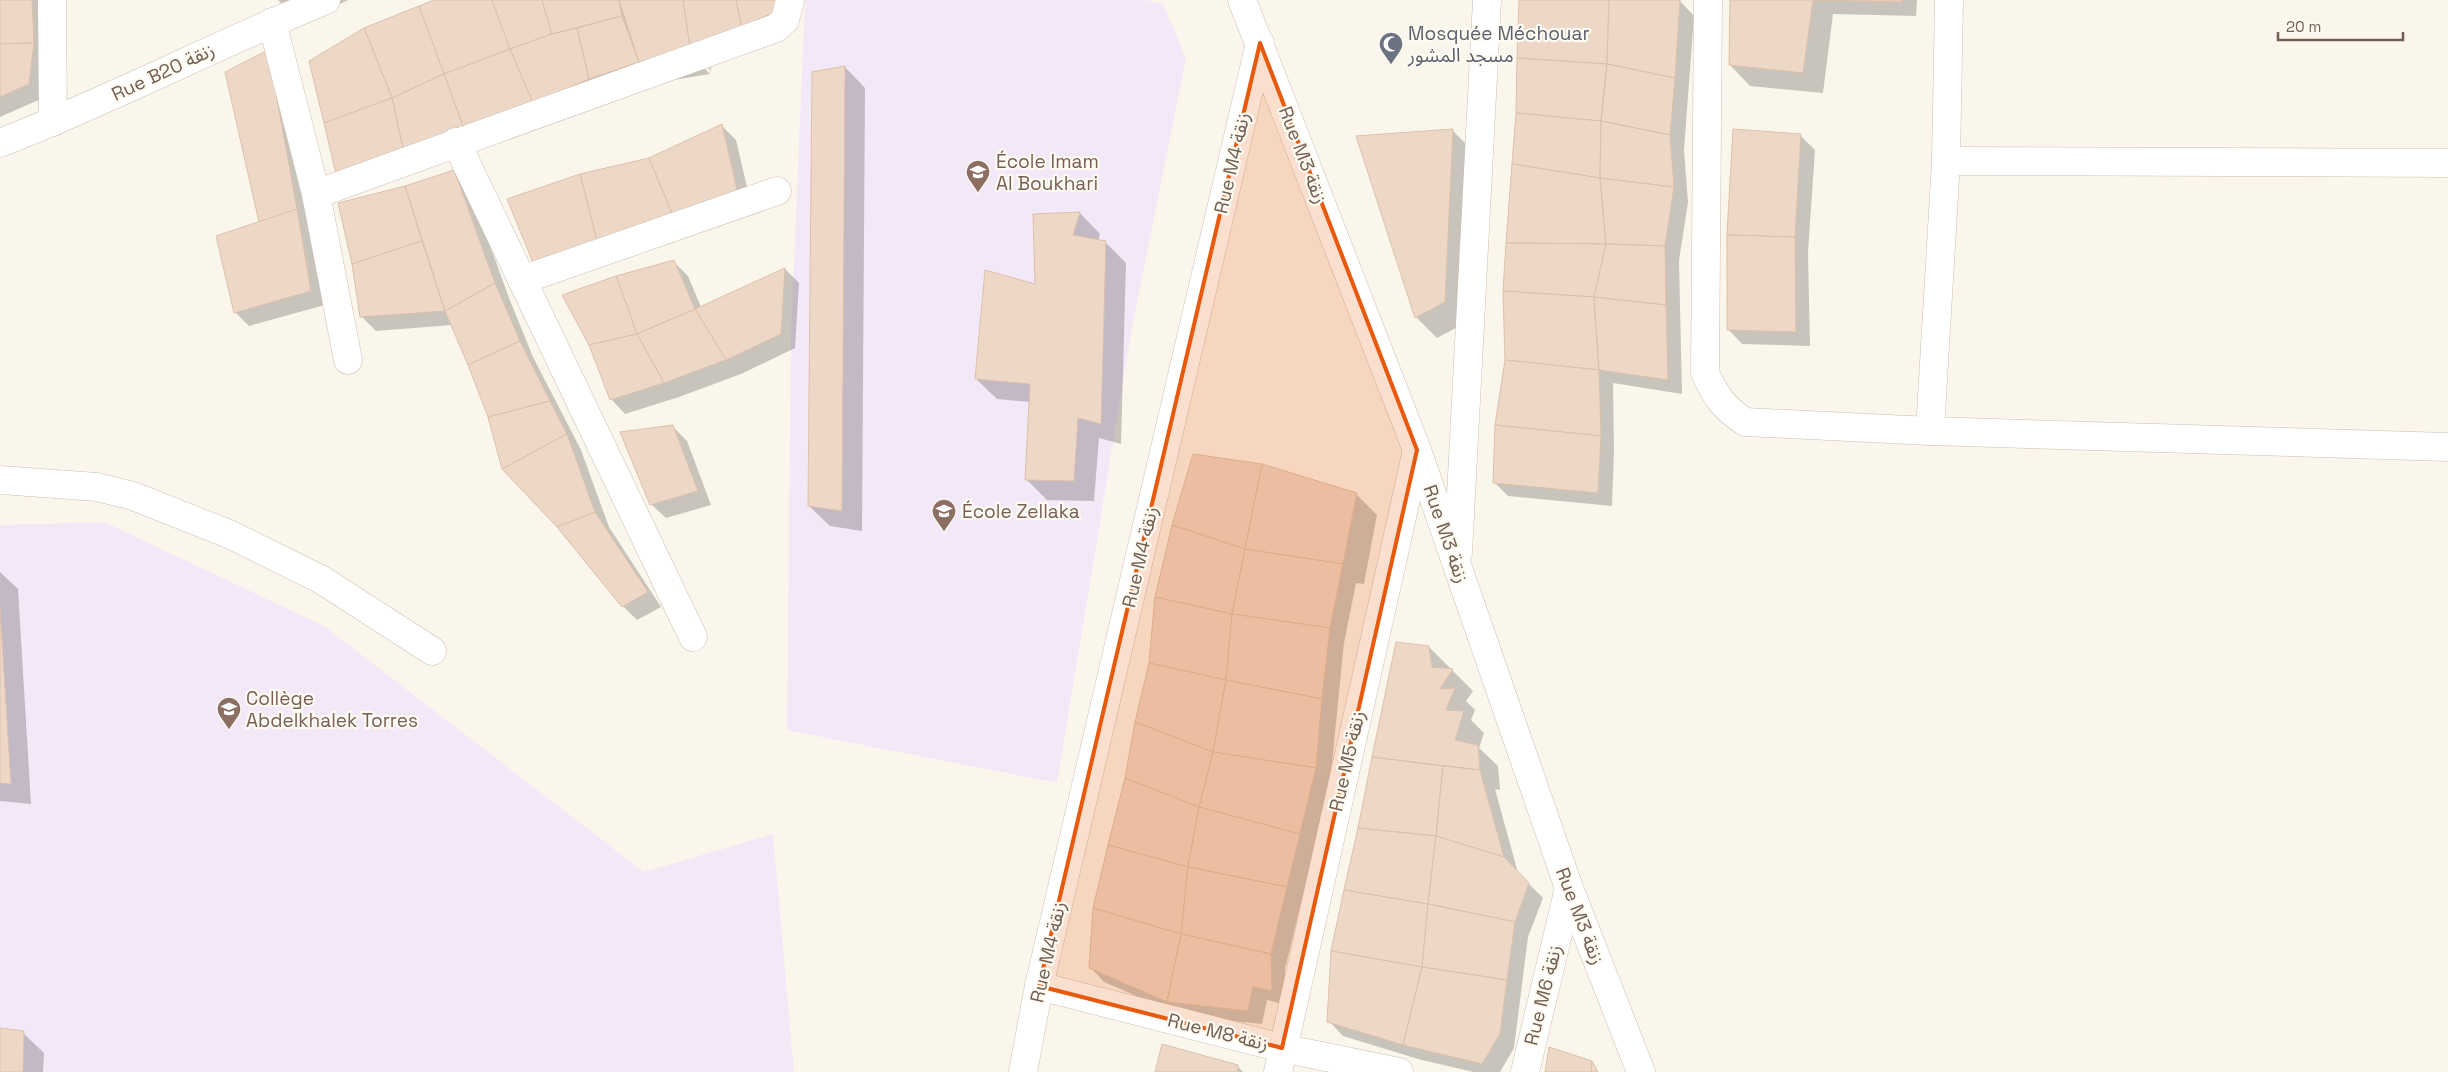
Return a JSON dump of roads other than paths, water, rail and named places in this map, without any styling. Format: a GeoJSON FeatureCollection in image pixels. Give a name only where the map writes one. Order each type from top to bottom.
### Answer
{"type":"FeatureCollection","features":[{"type":"Feature","properties":{"kind":"street"},"geometry":{"type":"LineString","coordinates":[[52,0],[53,122]]}},
{"type":"Feature","properties":{"kind":"street","name":"Rue B20 زنقة"},"geometry":{"type":"LineString","coordinates":[[0,143],[53,122],[272,22],[326,0]]}},
{"type":"Feature","properties":{"kind":"street"},"geometry":{"type":"LineString","coordinates":[[316,194],[776,28],[785,20],[790,0]]}},
{"type":"Feature","properties":{"kind":"street","name":"Rue M3 زنقة"},"geometry":{"type":"LineString","coordinates":[[1242,0],[1417,450],[1569,888],[1641,1072]]}},
{"type":"Feature","properties":{"kind":"street"},"geometry":{"type":"LineString","coordinates":[[1457,566],[1487,0]]}},
{"type":"Feature","properties":{"kind":"street"},"geometry":{"type":"LineString","coordinates":[[1708,0],[1705,373],[1715,395],[1728,410],[1745,422],[1930,431],[2448,446]]}},
{"type":"Feature","properties":{"kind":"street"},"geometry":{"type":"LineString","coordinates":[[1930,431],[1946,161],[1949,0]]}},
{"type":"Feature","properties":{"kind":"street"},"geometry":{"type":"LineString","coordinates":[[272,22],[316,194],[348,360]]}},
{"type":"Feature","properties":{"kind":"street","name":"Rue M4 زنقة"},"geometry":{"type":"LineString","coordinates":[[1024,1072],[1039,986],[1260,44]]}},
{"type":"Feature","properties":{"kind":"street"},"geometry":{"type":"LineString","coordinates":[[456,142],[693,637]]}},
{"type":"Feature","properties":{"kind":"street"},"geometry":{"type":"LineString","coordinates":[[1946,161],[2448,163]]}},
{"type":"Feature","properties":{"kind":"street"},"geometry":{"type":"LineString","coordinates":[[522,280],[777,191]]}},
{"type":"Feature","properties":{"kind":"street","name":"Rue M5 زنقة"},"geometry":{"type":"LineString","coordinates":[[1280,1060],[1417,450]]}},
{"type":"Feature","properties":{"kind":"street"},"geometry":{"type":"LineString","coordinates":[[0,480],[97,487],[133,496],[229,534],[322,580],[432,651]]}},
{"type":"Feature","properties":{"kind":"street","name":"Rue M6 زنقة"},"geometry":{"type":"LineString","coordinates":[[1525,1072],[1569,888]]}},
{"type":"Feature","properties":{"kind":"street","name":"Rue M8 زنقة"},"geometry":{"type":"LineString","coordinates":[[1039,986],[1280,1060],[1399,1072]]}},
{"type":"Feature","properties":{"kind":"place","name":"Mosquée Méchouar مسجد المشور"},"geometry":{"type":"Point","coordinates":[1391,65]}},
{"type":"Feature","properties":{"kind":"place","name":"École Imam Al Boukhari"},"geometry":{"type":"Point","coordinates":[978,193]}},
{"type":"Feature","properties":{"kind":"place","name":"École Zellaka"},"geometry":{"type":"Point","coordinates":[944,532]}},
{"type":"Feature","properties":{"kind":"place","name":"Collège Abdelkhalek Torres"},"geometry":{"type":"Point","coordinates":[229,730]}}]}
